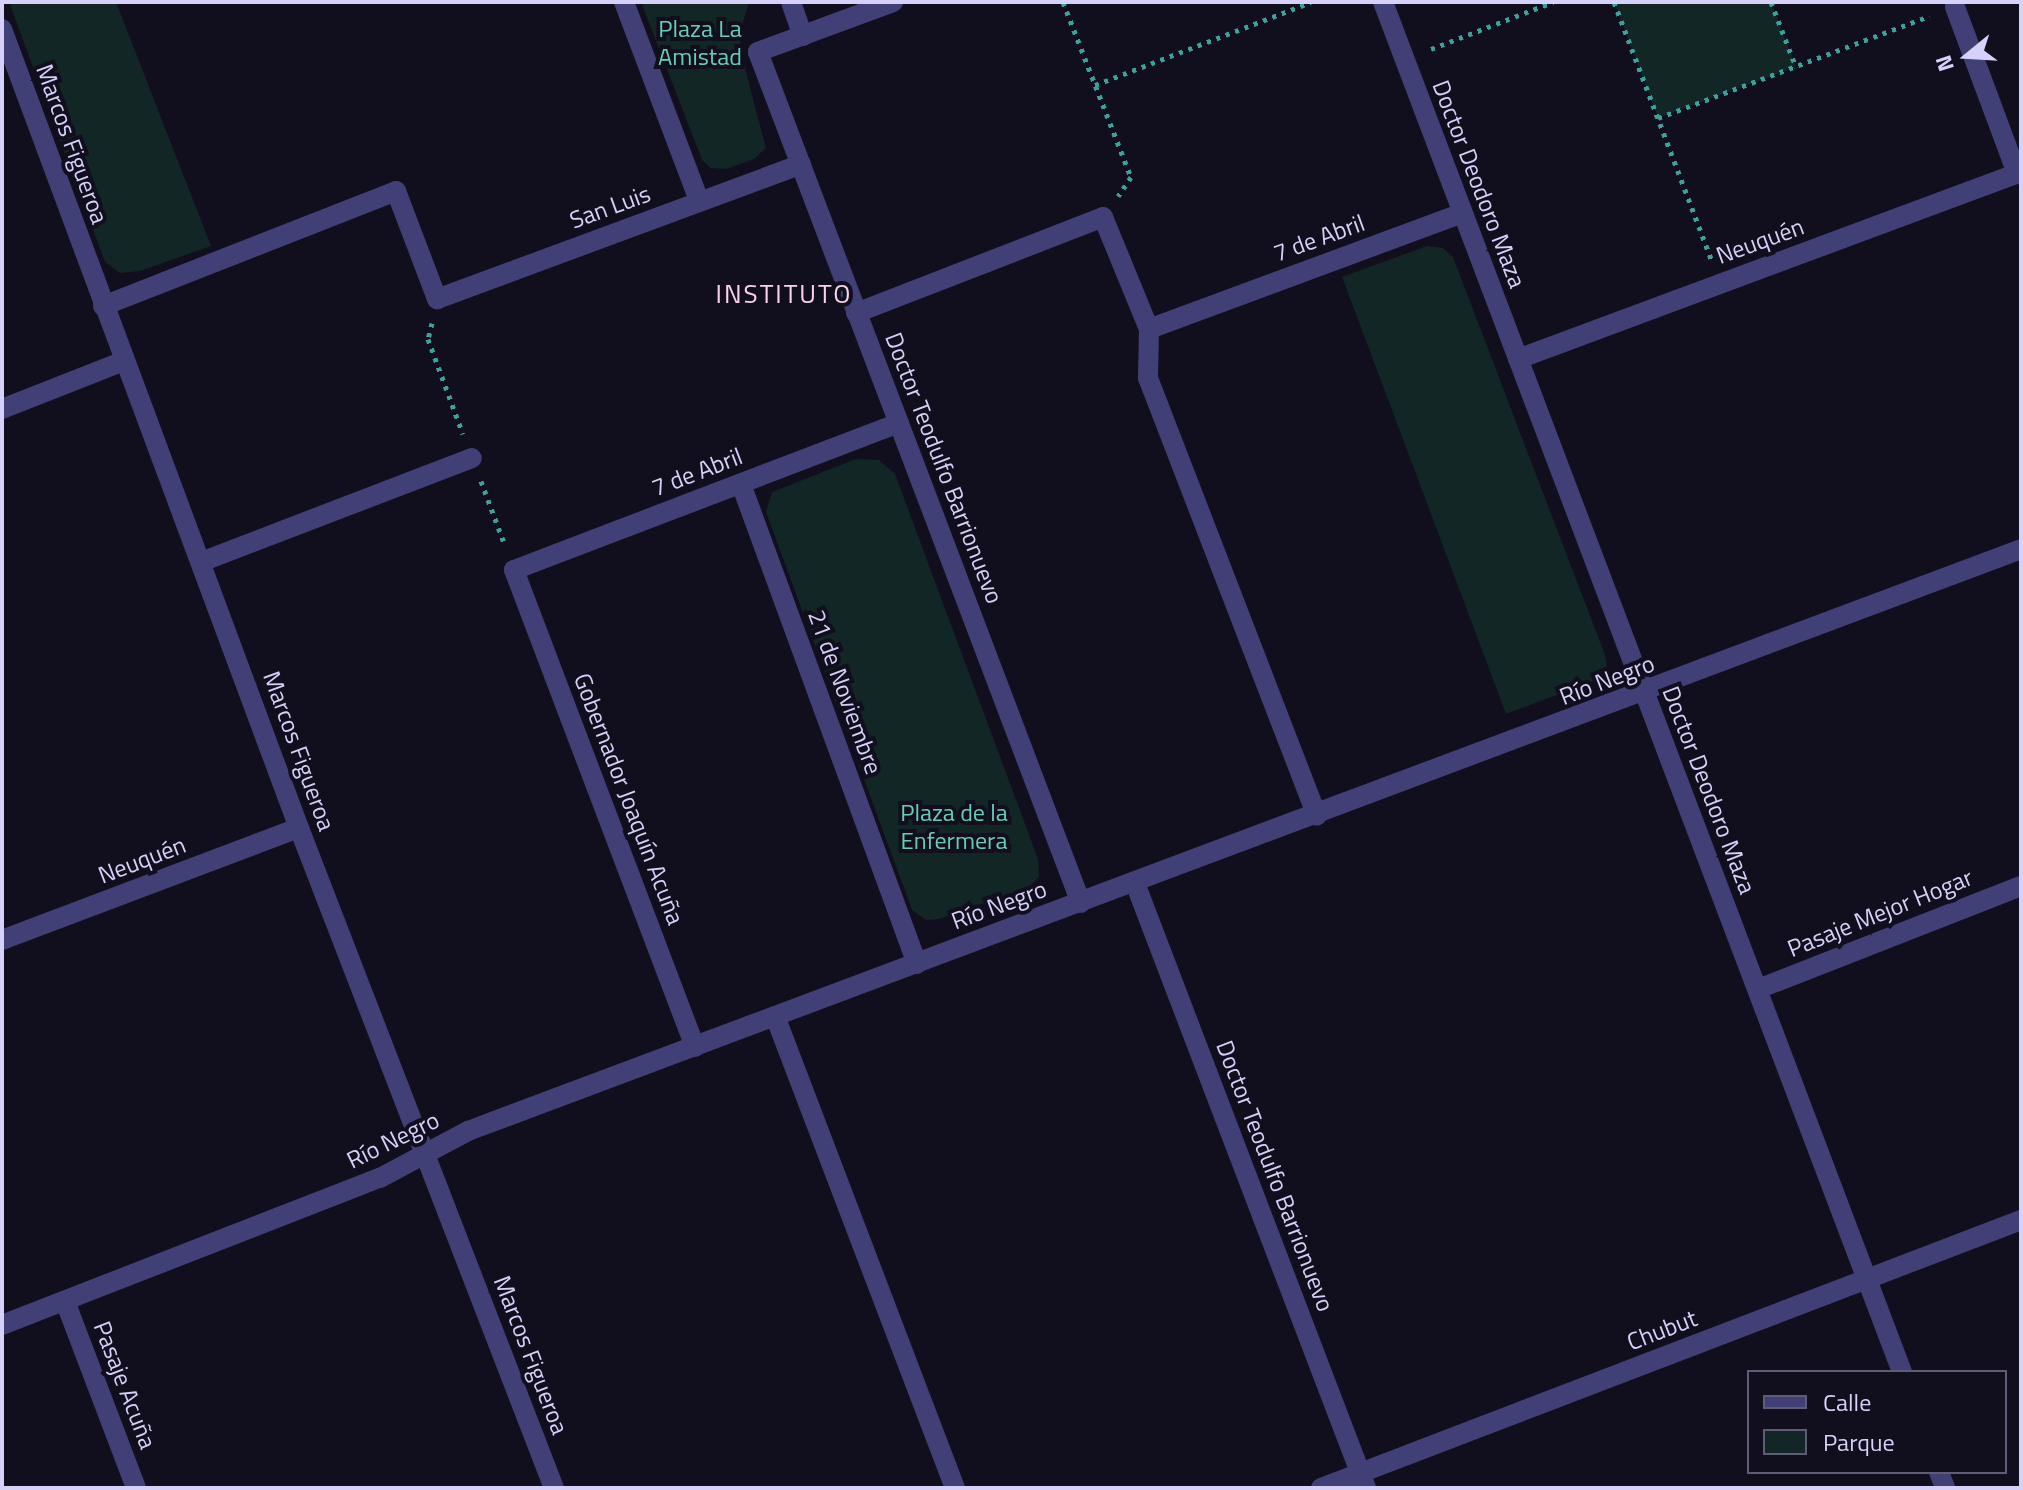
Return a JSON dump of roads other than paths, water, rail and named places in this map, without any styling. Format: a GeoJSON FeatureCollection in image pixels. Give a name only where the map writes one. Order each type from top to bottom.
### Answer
{"type":"FeatureCollection","features":[{"type":"Feature","properties":{"kind":"street"},"geometry":{"type":"LineString","coordinates":[[624,2],[699,201]]}},
{"type":"Feature","properties":{"kind":"street"},"geometry":{"type":"LineString","coordinates":[[791,2],[803,36],[893,2]]}},
{"type":"Feature","properties":{"kind":"street","name":"Doctor Deodoro Maza"},"geometry":{"type":"LineString","coordinates":[[1383,2],[1901,1370]]}},
{"type":"Feature","properties":{"kind":"street"},"geometry":{"type":"LineString","coordinates":[[1955,7],[2020,177]]}},
{"type":"Feature","properties":{"kind":"street","name":"Marcos Figueroa"},"geometry":{"type":"LineString","coordinates":[[2,29],[299,828],[427,1152],[554,1488]]}},
{"type":"Feature","properties":{"kind":"street","name":"Doctor Teodulfo Barrionuevo"},"geometry":{"type":"LineString","coordinates":[[803,36],[758,52],[1081,903]]}},
{"type":"Feature","properties":{"kind":"street","name":"San Luis"},"geometry":{"type":"LineString","coordinates":[[103,306],[396,191],[437,299],[801,164]]}},
{"type":"Feature","properties":{"kind":"street","name":"Neuquén"},"geometry":{"type":"LineString","coordinates":[[1518,359],[2020,177]]}},
{"type":"Feature","properties":{"kind":"street","name":"7 de Abril"},"geometry":{"type":"LineString","coordinates":[[1149,329],[1462,213]]}},
{"type":"Feature","properties":{"kind":"street"},"geometry":{"type":"LineString","coordinates":[[856,313],[1103,217],[1149,329],[1148,378],[1317,815]]}},
{"type":"Feature","properties":{"kind":"street"},"geometry":{"type":"LineString","coordinates":[[2,409],[124,361]]}},
{"type":"Feature","properties":{"kind":"street","name":"7 de Abril"},"geometry":{"type":"LineString","coordinates":[[514,570],[899,423]]}},
{"type":"Feature","properties":{"kind":"street"},"geometry":{"type":"LineString","coordinates":[[201,562],[472,458]]}},
{"type":"Feature","properties":{"kind":"street","name":"21 de Noviembre"},"geometry":{"type":"LineString","coordinates":[[741,484],[917,964]]}},
{"type":"Feature","properties":{"kind":"street","name":"Río Negro"},"geometry":{"type":"LineString","coordinates":[[2,1325],[380,1178],[468,1131],[1644,693],[2021,549]]}},
{"type":"Feature","properties":{"kind":"street","name":"Gobernador Joaquín Acuña"},"geometry":{"type":"LineString","coordinates":[[514,570],[695,1047]]}},
{"type":"Feature","properties":{"kind":"street","name":"Neuquén"},"geometry":{"type":"LineString","coordinates":[[2,940],[299,828]]}},
{"type":"Feature","properties":{"kind":"street","name":"Doctor Teodulfo Barrionuevo"},"geometry":{"type":"LineString","coordinates":[[1135,883],[1363,1481]]}},
{"type":"Feature","properties":{"kind":"street","name":"Pasaje Mejor Hogar"},"geometry":{"type":"LineString","coordinates":[[1758,989],[2021,886]]}},
{"type":"Feature","properties":{"kind":"street"},"geometry":{"type":"LineString","coordinates":[[775,1016],[955,1488]]}},
{"type":"Feature","properties":{"kind":"street","name":"Chubut"},"geometry":{"type":"LineString","coordinates":[[1321,1488],[1363,1481],[2021,1220]]}},
{"type":"Feature","properties":{"kind":"street","name":"Pasaje Acuña"},"geometry":{"type":"LineString","coordinates":[[65,1301],[136,1488]]}},
{"type":"Feature","properties":{"kind":"district","name":"INSTITUTO"},"geometry":{"type":"Point","coordinates":[784,294]}},
{"type":"Feature","properties":{"kind":"park label","name":"Plaza La Amistad"},"geometry":{"type":"Point","coordinates":[700,43]}},
{"type":"Feature","properties":{"kind":"park label","name":"Plaza de la Enfermera"},"geometry":{"type":"Point","coordinates":[954,827]}}]}
